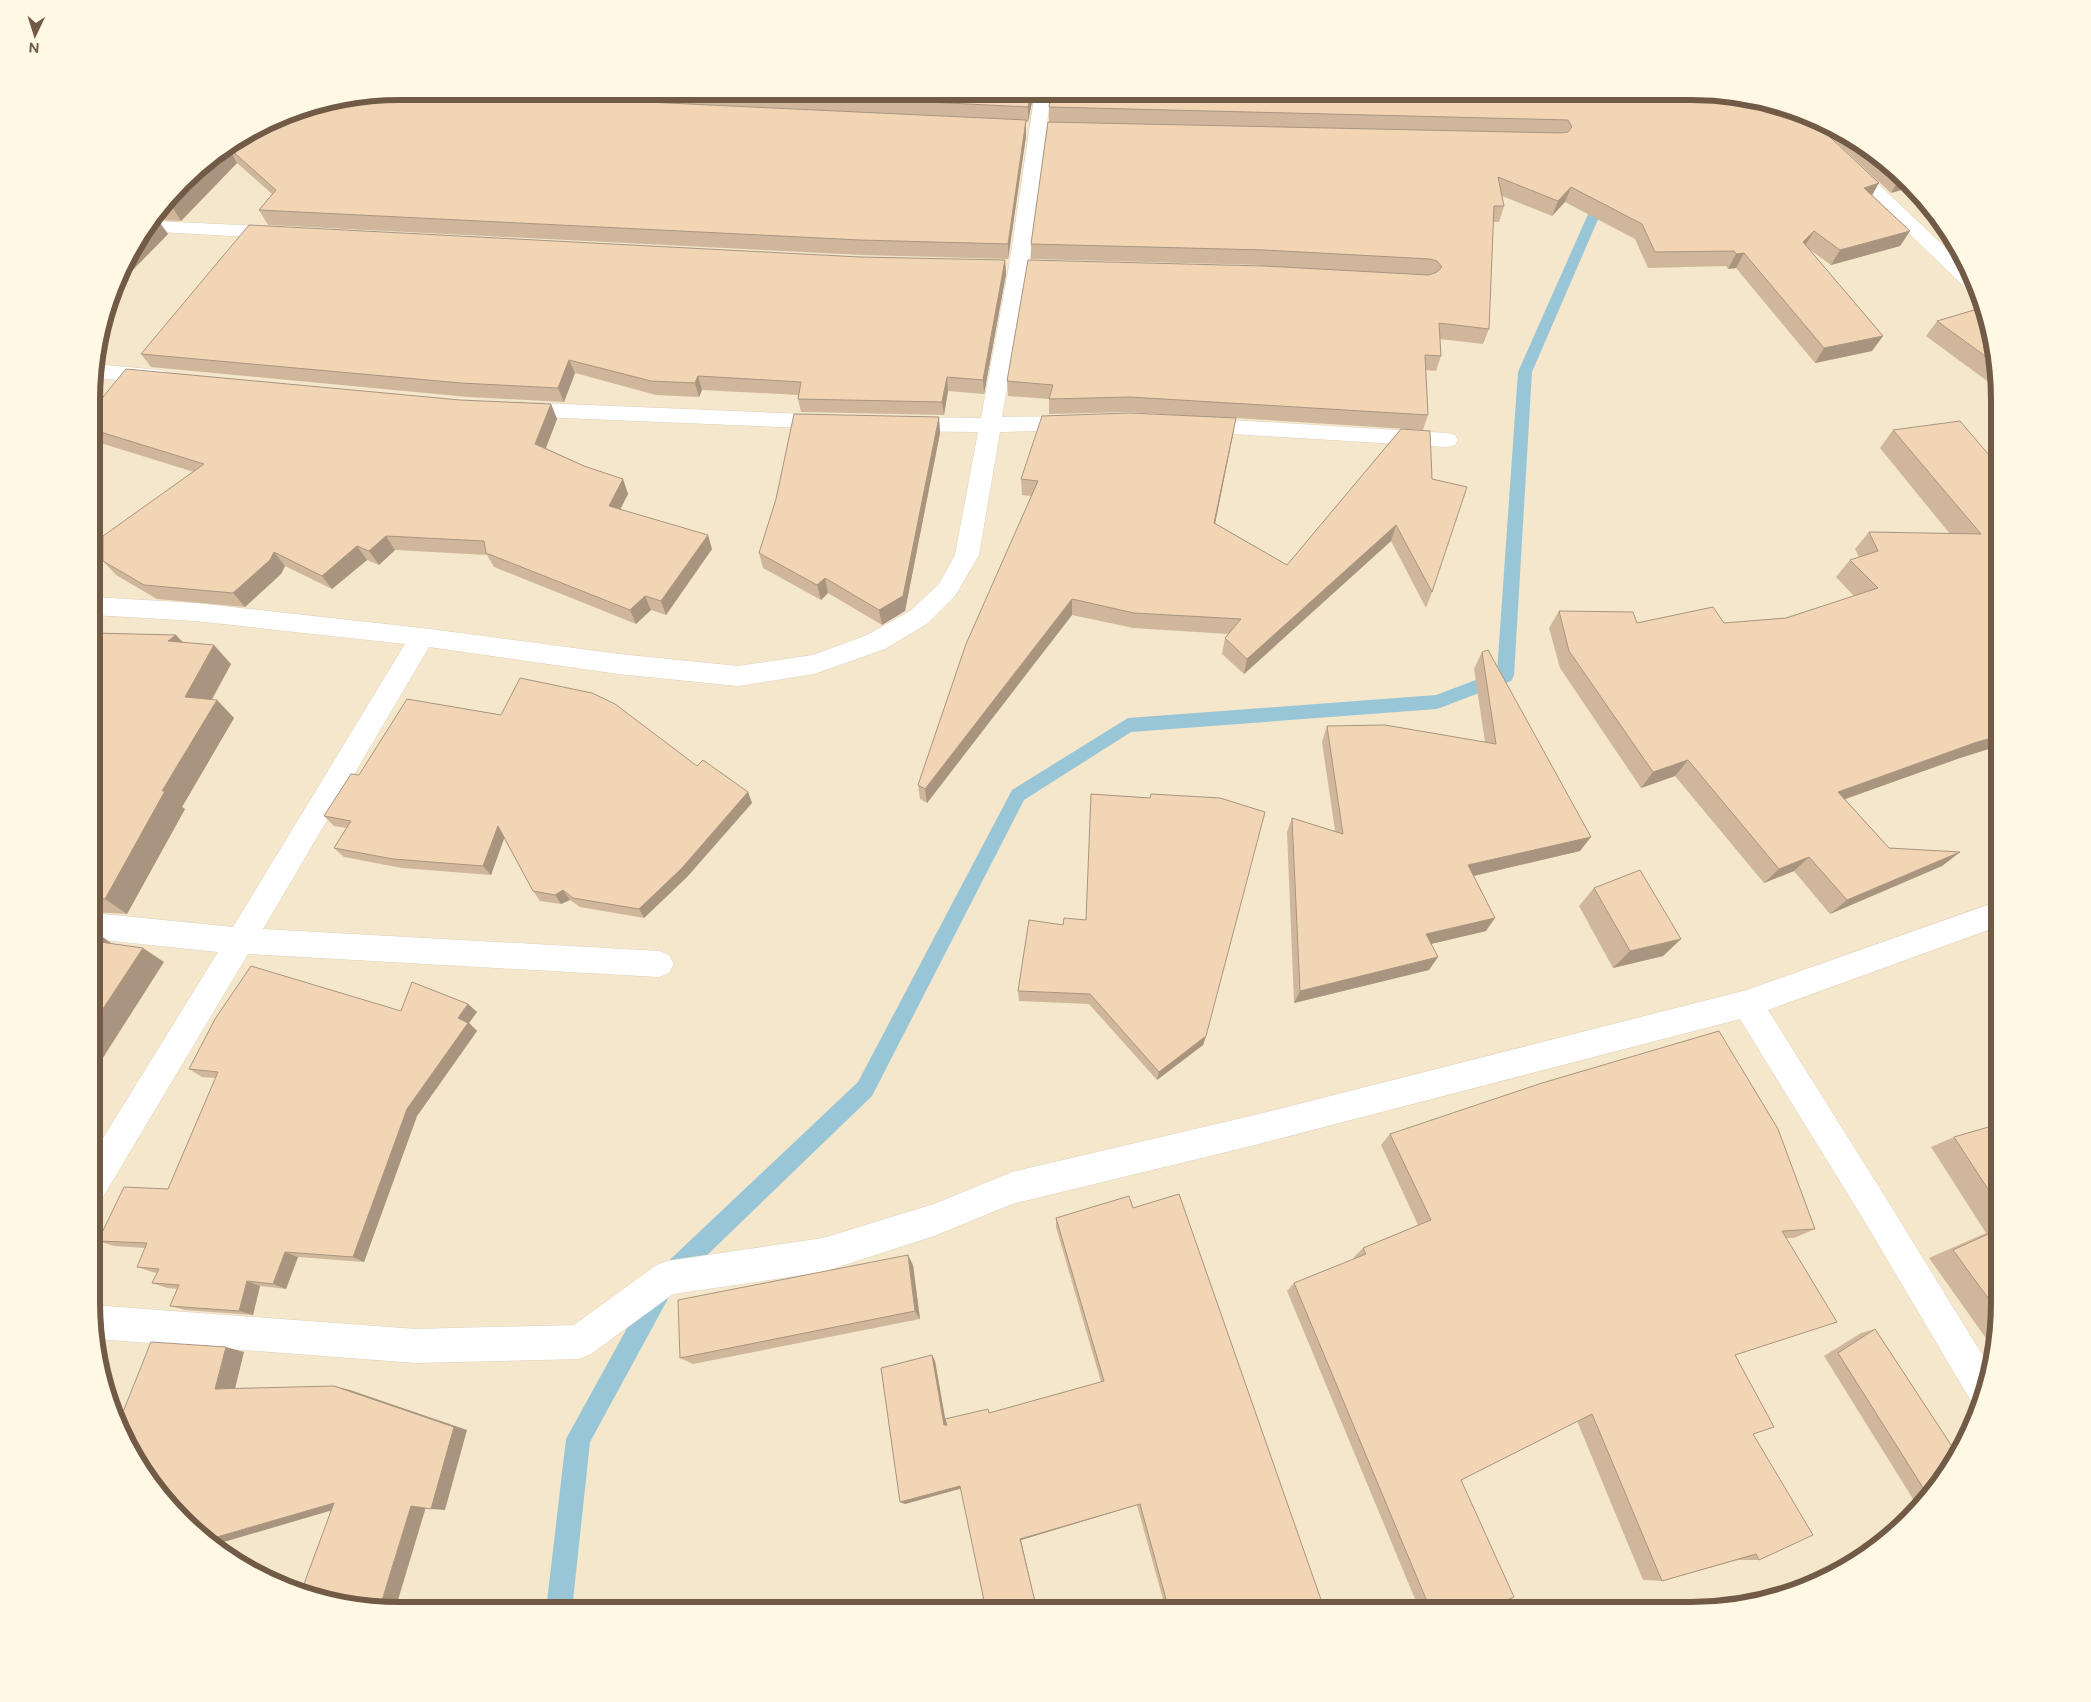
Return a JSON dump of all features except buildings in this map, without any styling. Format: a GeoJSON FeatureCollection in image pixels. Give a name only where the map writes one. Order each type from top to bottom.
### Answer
{"type":"FeatureCollection","features":[{"type":"Feature","properties":{"kind":"street"},"geometry":{"type":"LineString","coordinates":[[100,606],[196,612],[422,637],[619,664],[738,676],[814,664],[876,642],[919,617],[947,590],[967,555],[1019,266],[1042,100]]}},
{"type":"Feature","properties":{"kind":"street"},"geometry":{"type":"LineString","coordinates":[[1836,154],[1951,255]]}},
{"type":"Feature","properties":{"kind":"street"},"geometry":{"type":"LineString","coordinates":[[156,226],[304,234]]}},
{"type":"Feature","properties":{"kind":"street"},"geometry":{"type":"LineString","coordinates":[[102,372],[181,379]]}},
{"type":"Feature","properties":{"kind":"street"},"geometry":{"type":"LineString","coordinates":[[496,408],[846,423]]}},
{"type":"Feature","properties":{"kind":"street"},"geometry":{"type":"LineString","coordinates":[[886,424],[990,425],[1099,422]]}},
{"type":"Feature","properties":{"kind":"street"},"geometry":{"type":"LineString","coordinates":[[1178,424],[1447,440]]}},
{"type":"Feature","properties":{"kind":"street"},"geometry":{"type":"LineString","coordinates":[[100,1173],[336,784],[422,637]]}},
{"type":"Feature","properties":{"kind":"street"},"geometry":{"type":"LineString","coordinates":[[101,1323],[416,1346],[578,1342],[668,1278],[822,1255],[934,1220],[1012,1188],[1255,1130],[1747,1004],[1991,917]]}},
{"type":"Feature","properties":{"kind":"street"},"geometry":{"type":"LineString","coordinates":[[100,927],[240,941],[659,964]]}},
{"type":"Feature","properties":{"kind":"street"},"geometry":{"type":"LineString","coordinates":[[1747,1004],[1874,1206],[1980,1382]]}},
{"type":"Feature","properties":{"kind":"shaded area"},"geometry":{"type":"Polygon","coordinates":[[[400,100],[1691,100],[1749,106],[1787,116],[1841,140],[1873,162],[1916,202],[1951,250],[1960,268],[1981,323],[1988,361],[1991,400],[1990,1321],[1981,1379],[1968,1417],[1951,1452],[1929,1484],[1889,1527],[1841,1562],[1823,1571],[1768,1592],[1730,1599],[1691,1602],[400,1602],[342,1596],[304,1586],[250,1562],[218,1540],[175,1500],[140,1452],[116,1398],[110,1379],[103,1341],[100,1302],[100,400],[103,361],[110,323],[123,285],[140,250],[175,202],[202,175],[224,158],[371,102],[400,100]]]}},
{"type":"Feature","properties":{"kind":"waterway"},"geometry":{"type":"LineString","coordinates":[[560,1602],[578,1439],[667,1278],[865,1089],[1018,795],[1128,725],[1437,702],[1505,676],[1525,372],[1603,194]]}}]}
